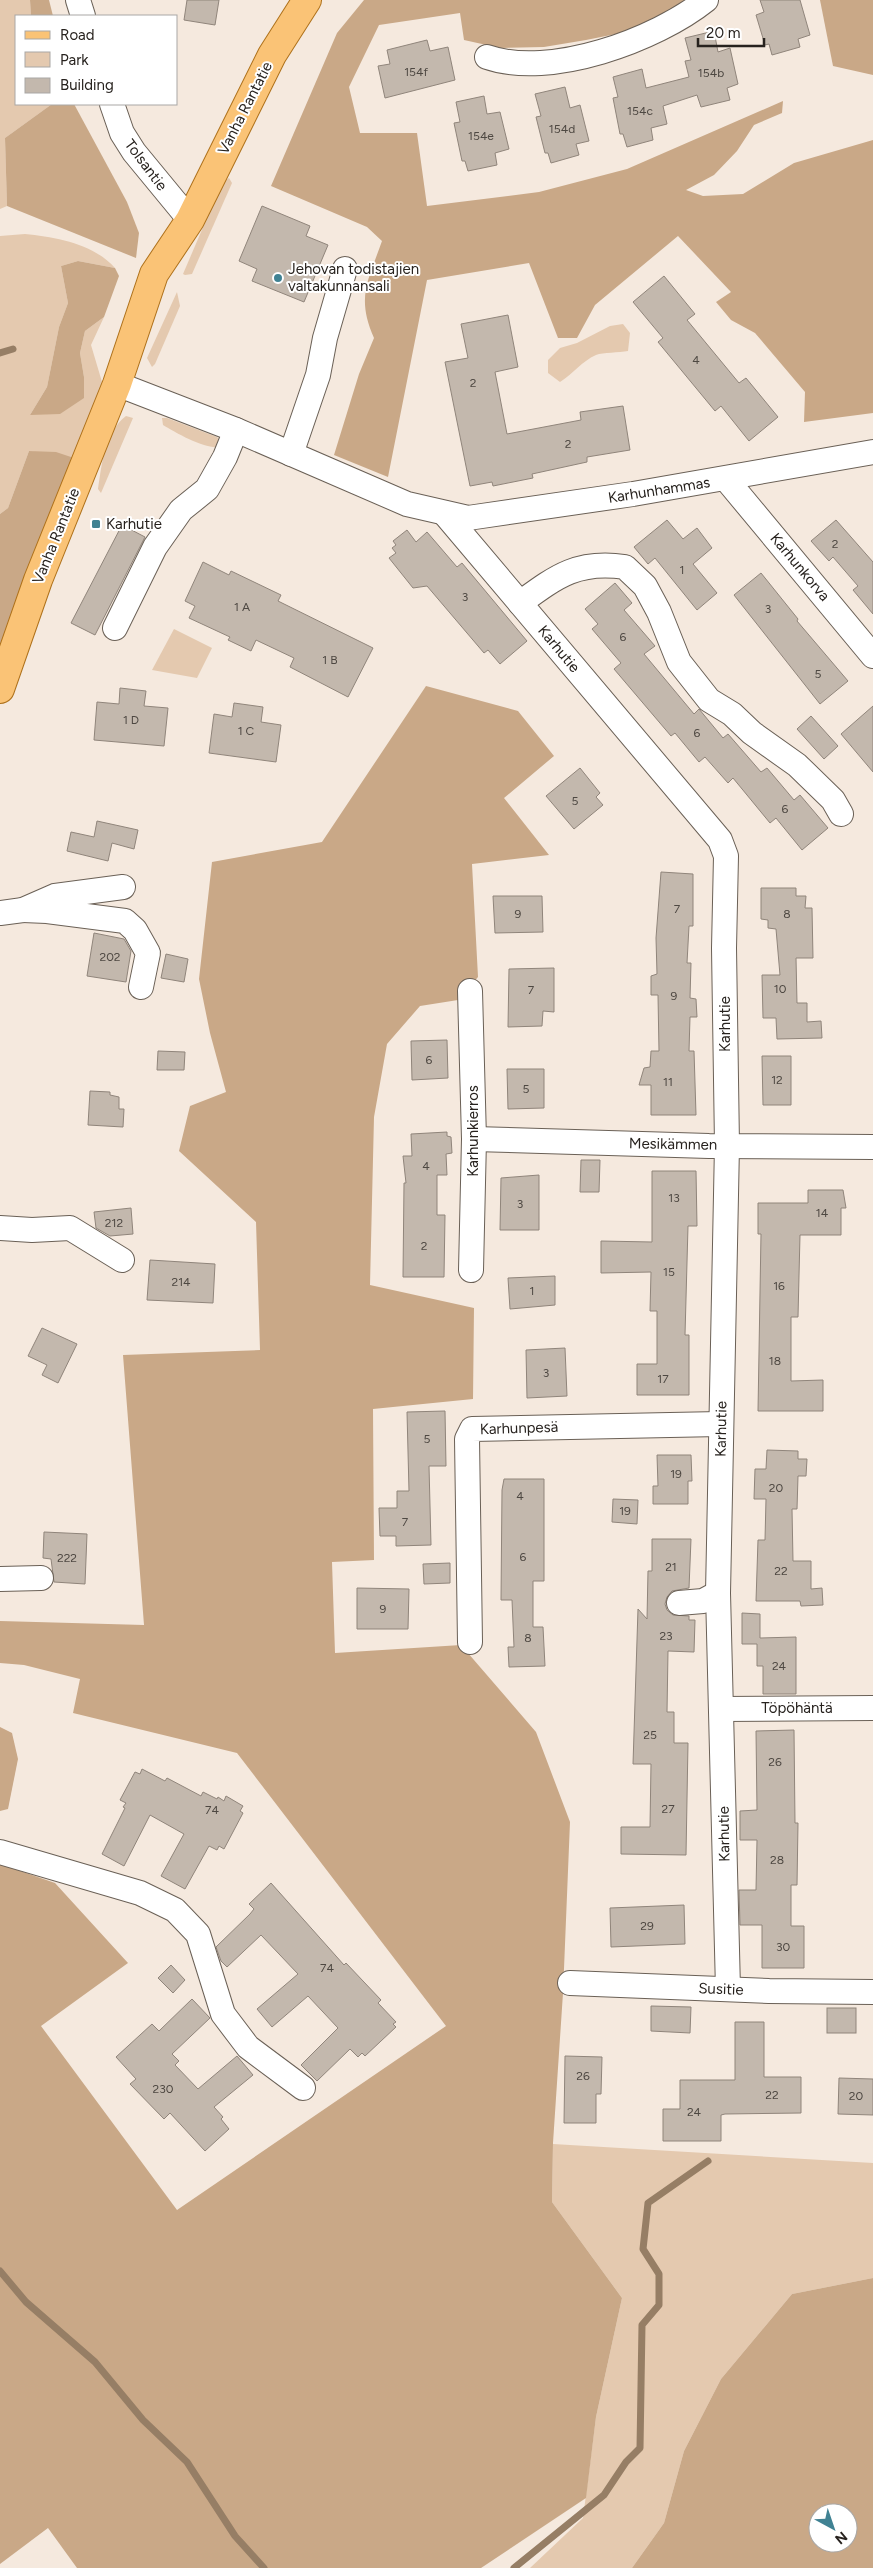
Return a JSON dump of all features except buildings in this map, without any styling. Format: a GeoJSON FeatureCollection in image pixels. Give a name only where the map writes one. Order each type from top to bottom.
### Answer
{"type":"FeatureCollection","features":[{"type":"Feature","properties":{"kind":"main road","name":"Vanha Rantatie"},"geometry":{"type":"LineString","coordinates":[[0,689],[38,580],[117,384],[171,280],[190,220],[272,55],[307,0]]}},
{"type":"Feature","properties":{"kind":"street"},"geometry":{"type":"LineString","coordinates":[[78,0],[83,15]]}},
{"type":"Feature","properties":{"kind":"street"},"geometry":{"type":"LineString","coordinates":[[487,57],[510,63],[541,63],[597,52],[650,33],[706,0]]}},
{"type":"Feature","properties":{"kind":"street","name":"Tolsantie"},"geometry":{"type":"LineString","coordinates":[[112,105],[122,133],[134,152],[190,220]]}},
{"type":"Feature","properties":{"kind":"street"},"geometry":{"type":"LineString","coordinates":[[291,454],[318,375],[325,338],[345,269]]}},
{"type":"Feature","properties":{"kind":"street"},"geometry":{"type":"LineString","coordinates":[[117,384],[236,430],[408,504],[444,513]]}},
{"type":"Feature","properties":{"kind":"street"},"geometry":{"type":"LineString","coordinates":[[115,628],[156,547],[181,510],[207,489],[225,457],[236,430]]}},
{"type":"Feature","properties":{"kind":"street","name":"Karhunhammas"},"geometry":{"type":"LineString","coordinates":[[444,513],[468,518],[487,517],[726,479],[873,452]]}},
{"type":"Feature","properties":{"kind":"street","name":"Karhunkorva"},"geometry":{"type":"LineString","coordinates":[[726,479],[873,656]]}},
{"type":"Feature","properties":{"kind":"street","name":"Karhutie"},"geometry":{"type":"LineString","coordinates":[[444,513],[725,849],[724,948],[727,1145],[718,1593],[728,1990]]}},
{"type":"Feature","properties":{"kind":"street"},"geometry":{"type":"LineString","coordinates":[[520,603],[548,582],[589,565],[625,567],[645,586],[659,612],[679,662],[708,700],[732,714],[752,734],[797,765],[833,800],[842,814]]}},
{"type":"Feature","properties":{"kind":"street"},"geometry":{"type":"LineString","coordinates":[[24,910],[55,896],[123,887]]}},
{"type":"Feature","properties":{"kind":"street"},"geometry":{"type":"LineString","coordinates":[[0,913],[47,910],[125,922],[135,930],[148,952],[141,987]]}},
{"type":"Feature","properties":{"kind":"street","name":"Karhunkierros"},"geometry":{"type":"LineString","coordinates":[[470,991],[474,1140],[471,1270]]}},
{"type":"Feature","properties":{"kind":"street","name":"Mesikämmen"},"geometry":{"type":"LineString","coordinates":[[474,1140],[873,1147]]}},
{"type":"Feature","properties":{"kind":"street"},"geometry":{"type":"LineString","coordinates":[[0,1228],[32,1230],[70,1228],[122,1260]]}},
{"type":"Feature","properties":{"kind":"street","name":"Karhunpesä"},"geometry":{"type":"LineString","coordinates":[[470,1642],[467,1439],[472,1429],[720,1424]]}},
{"type":"Feature","properties":{"kind":"street"},"geometry":{"type":"LineString","coordinates":[[0,1579],[41,1578]]}},
{"type":"Feature","properties":{"kind":"street"},"geometry":{"type":"LineString","coordinates":[[679,1603],[703,1601],[718,1593]]}},
{"type":"Feature","properties":{"kind":"street","name":"Töpöhäntä"},"geometry":{"type":"LineString","coordinates":[[721,1709],[873,1708]]}},
{"type":"Feature","properties":{"kind":"street"},"geometry":{"type":"LineString","coordinates":[[0,1852],[140,1893],[175,1910],[198,1934],[223,2014],[248,2046],[303,2088]]}},
{"type":"Feature","properties":{"kind":"street","name":"Susitie"},"geometry":{"type":"LineString","coordinates":[[570,1983],[728,1990],[873,1992]]}},
{"type":"Feature","properties":{"kind":"green space"},"geometry":{"type":"Polygon","coordinates":[[[0,0],[30,0],[31,15],[15,15],[15,105],[51,105],[5,138],[7,206],[0,209],[0,0]]]}},
{"type":"Feature","properties":{"kind":"green space"},"geometry":{"type":"Polygon","coordinates":[[[229,178],[232,183],[192,274],[185,275],[183,274],[222,183],[229,178]]]}},
{"type":"Feature","properties":{"kind":"green space"},"geometry":{"type":"Polygon","coordinates":[[[25,234],[49,237],[85,247],[115,268],[78,261],[61,266],[68,303],[59,327],[47,387],[30,415],[84,377],[80,353],[85,331],[104,317],[91,345],[102,382],[74,458],[29,451],[8,508],[0,514],[0,236],[25,234]]]}},
{"type":"Feature","properties":{"kind":"green space"},"geometry":{"type":"Polygon","coordinates":[[[177,292],[180,306],[152,367],[147,358],[177,292]]]}},
{"type":"Feature","properties":{"kind":"green space"},"geometry":{"type":"Polygon","coordinates":[[[623,324],[630,333],[628,351],[596,355],[560,382],[548,373],[548,360],[560,348],[577,343],[610,326],[623,324]]]}},
{"type":"Feature","properties":{"kind":"green space"},"geometry":{"type":"Polygon","coordinates":[[[126,416],[133,418],[101,493],[98,489],[105,450],[113,431],[126,416]]]}},
{"type":"Feature","properties":{"kind":"green space"},"geometry":{"type":"Polygon","coordinates":[[[162,418],[167,418],[217,437],[222,447],[208,446],[183,436],[163,425],[162,418]]]}},
{"type":"Feature","properties":{"kind":"green space"},"geometry":{"type":"Polygon","coordinates":[[[174,629],[212,648],[197,678],[152,670],[174,629]]]}},
{"type":"Feature","properties":{"kind":"green space"},"geometry":{"type":"Polygon","coordinates":[[[553,2144],[873,2163],[873,2278],[792,2294],[721,2379],[684,2451],[664,2523],[632,2568],[530,2568],[583,2518],[596,2417],[622,2298],[552,2202],[553,2144]]]}},
{"type":"Feature","properties":{"kind":"shaded area"},"geometry":{"type":"Polygon","coordinates":[[[30,0],[49,0],[53,15],[31,15],[30,0]]]}},
{"type":"Feature","properties":{"kind":"shaded area"},"geometry":{"type":"Polygon","coordinates":[[[364,0],[689,0],[631,31],[544,47],[500,48],[464,40],[460,13],[379,25],[349,87],[360,133],[417,133],[427,206],[539,192],[627,169],[783,101],[782,113],[754,125],[737,151],[714,175],[686,190],[703,196],[743,194],[794,163],[873,140],[873,413],[804,422],[805,392],[755,333],[731,320],[716,302],[731,292],[678,236],[595,305],[577,338],[558,338],[529,263],[427,280],[388,477],[334,455],[359,374],[374,338],[369,324],[365,300],[369,278],[382,241],[367,227],[271,186],[337,33],[364,0]]]}},
{"type":"Feature","properties":{"kind":"shaded area"},"geometry":{"type":"Polygon","coordinates":[[[820,0],[873,0],[873,75],[833,66],[820,0]]]}},
{"type":"Feature","properties":{"kind":"shaded area"},"geometry":{"type":"Polygon","coordinates":[[[51,105],[75,105],[127,202],[139,233],[136,258],[7,206],[5,138],[51,105]]]}},
{"type":"Feature","properties":{"kind":"shaded area"},"geometry":{"type":"Polygon","coordinates":[[[78,261],[115,268],[119,276],[104,317],[85,331],[80,353],[84,377],[84,398],[60,414],[30,415],[47,387],[59,327],[68,303],[61,266],[78,261]]]}},
{"type":"Feature","properties":{"kind":"shaded area"},"geometry":{"type":"Polygon","coordinates":[[[29,451],[56,452],[74,458],[0,654],[0,514],[8,508],[29,451]]]}},
{"type":"Feature","properties":{"kind":"shaded area"},"geometry":{"type":"Polygon","coordinates":[[[426,686],[518,711],[554,756],[504,798],[549,855],[472,864],[478,977],[458,1000],[420,1006],[387,1044],[374,1117],[370,1285],[474,1308],[473,1399],[373,1409],[374,1560],[332,1562],[335,1653],[461,1645],[536,1732],[570,1822],[563,1993],[553,2143],[552,2202],[622,2298],[596,2417],[586,2498],[481,2568],[77,2568],[48,2528],[0,2564],[0,1864],[55,1883],[128,1963],[41,2026],[177,2210],[446,2026],[237,1753],[73,1713],[80,1679],[24,1665],[0,1663],[0,1621],[144,1625],[123,1355],[260,1350],[256,1222],[179,1151],[190,1106],[226,1092],[210,1033],[199,979],[212,862],[322,842],[426,686]]]}},
{"type":"Feature","properties":{"kind":"shaded area"},"geometry":{"type":"Polygon","coordinates":[[[0,1727],[12,1733],[18,1759],[8,1809],[0,1811],[0,1727]]]}},
{"type":"Feature","properties":{"kind":"shaded area"},"geometry":{"type":"Polygon","coordinates":[[[873,2278],[873,2568],[632,2568],[664,2523],[684,2451],[721,2379],[792,2294],[873,2278]]]}},
{"type":"Feature","properties":{"kind":"waterway"},"geometry":{"type":"LineString","coordinates":[[0,353],[13,349]]}},
{"type":"Feature","properties":{"kind":"waterway"},"geometry":{"type":"LineString","coordinates":[[514,2568],[604,2495],[626,2462],[640,2448],[642,2325],[659,2305],[659,2274],[643,2249],[648,2203],[708,2161]]}},
{"type":"Feature","properties":{"kind":"waterway"},"geometry":{"type":"LineString","coordinates":[[0,2271],[26,2302],[95,2362],[143,2420],[187,2462],[235,2536],[264,2568]]}},
{"type":"Feature","properties":{"kind":"place","name":"Jehovan todistajien valtakunnansali"},"geometry":{"type":"Point","coordinates":[278,278]}},
{"type":"Feature","properties":{"kind":"place","name":"Karhutie"},"geometry":{"type":"Point","coordinates":[96,524]}}]}
